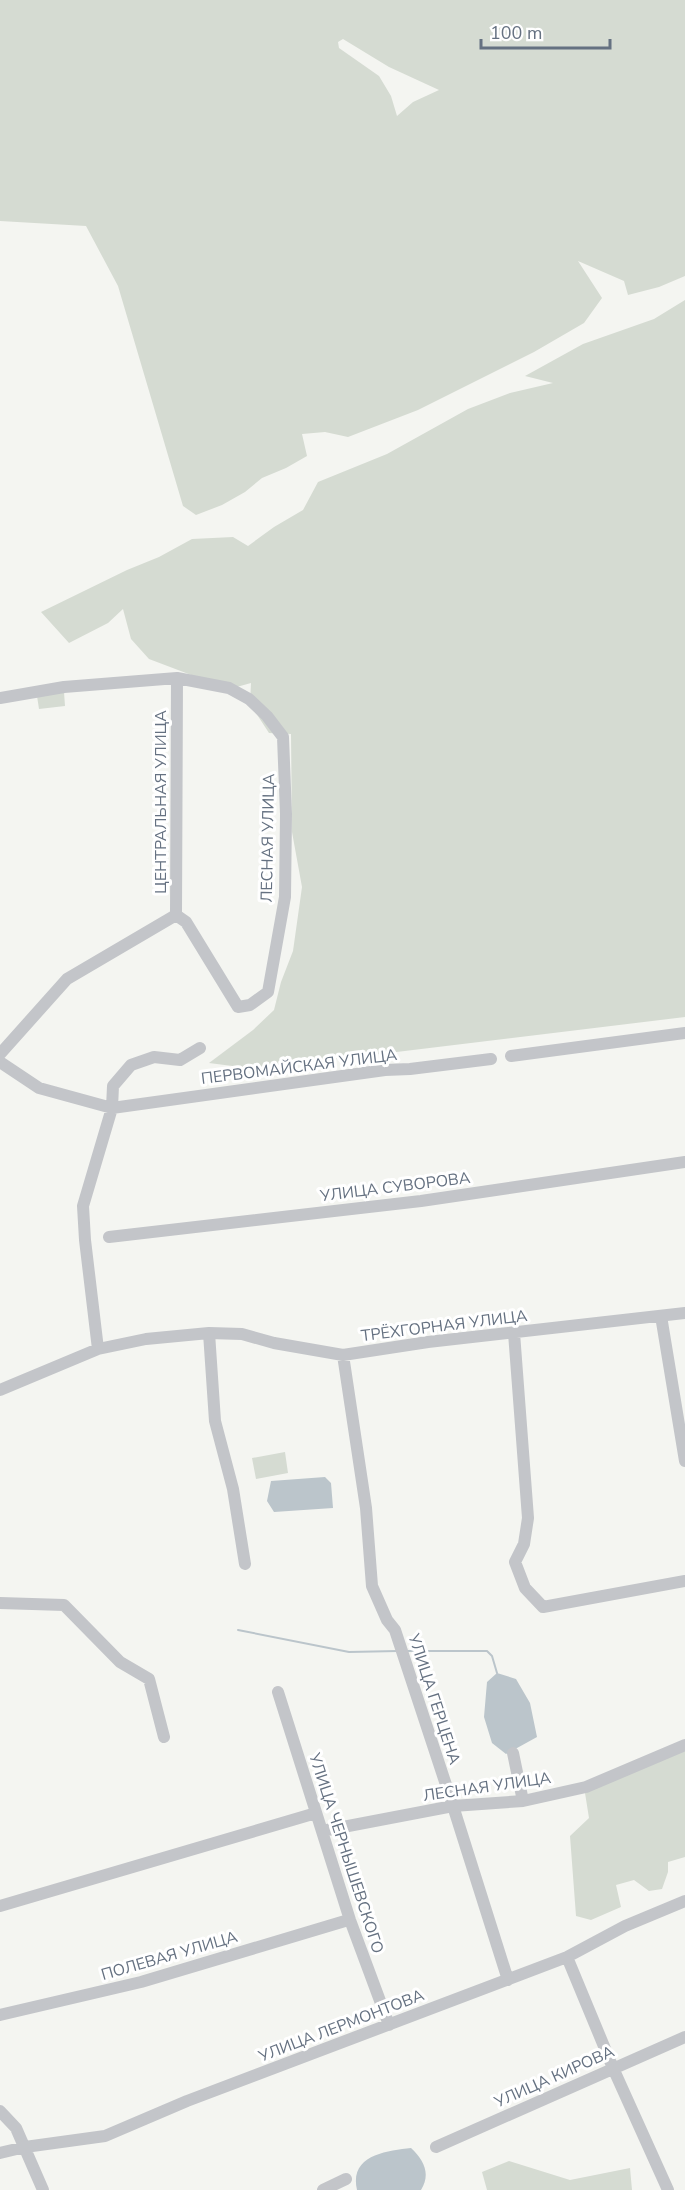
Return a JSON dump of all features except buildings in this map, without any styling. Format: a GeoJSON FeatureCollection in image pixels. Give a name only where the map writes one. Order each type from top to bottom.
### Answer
{"type":"FeatureCollection","features":[{"type":"Feature","properties":{"kind":"street"},"geometry":{"type":"LineString","coordinates":[[0,698],[64,687],[177,678]]}},
{"type":"Feature","properties":{"kind":"street","name":"ЦЕНТРАЛЬНАЯ УЛИЦА"},"geometry":{"type":"LineString","coordinates":[[0,1054],[67,979],[176,915],[177,678]]}},
{"type":"Feature","properties":{"kind":"street","name":"ЛЕСНАЯ УЛИЦА"},"geometry":{"type":"LineString","coordinates":[[176,915],[186,922],[238,1006],[250,1005],[268,992],[285,897],[284,737],[249,699],[229,688],[177,678]]}},
{"type":"Feature","properties":{"kind":"street"},"geometry":{"type":"LineString","coordinates":[[511,1056],[685,1033]]}},
{"type":"Feature","properties":{"kind":"street"},"geometry":{"type":"LineString","coordinates":[[98,1349],[83,1206],[111,1108],[113,1086],[131,1065],[154,1057],[180,1060],[200,1048]]}},
{"type":"Feature","properties":{"kind":"street","name":"ПЕРВОМАЙСКАЯ УЛИЦА"},"geometry":{"type":"LineString","coordinates":[[111,1108],[374,1072],[491,1059]]}},
{"type":"Feature","properties":{"kind":"street"},"geometry":{"type":"LineString","coordinates":[[0,1062],[39,1088],[111,1108]]}},
{"type":"Feature","properties":{"kind":"street","name":"УЛИЦА СУВОРОВА"},"geometry":{"type":"LineString","coordinates":[[109,1237],[421,1200],[685,1162]]}},
{"type":"Feature","properties":{"kind":"street","name":"ТРЁХГОРНАЯ УЛИЦА"},"geometry":{"type":"LineString","coordinates":[[0,1390],[98,1349],[146,1339],[209,1333],[242,1334],[274,1343],[343,1355],[428,1342],[685,1313]]}},
{"type":"Feature","properties":{"kind":"street"},"geometry":{"type":"LineString","coordinates":[[661,1316],[685,1461]]}},
{"type":"Feature","properties":{"kind":"street"},"geometry":{"type":"LineString","coordinates":[[209,1333],[215,1421],[233,1489],[245,1564]]}},
{"type":"Feature","properties":{"kind":"street"},"geometry":{"type":"LineString","coordinates":[[514,1334],[528,1518],[524,1544],[514,1562],[525,1588],[543,1607],[685,1581]]}},
{"type":"Feature","properties":{"kind":"street","name":"УЛИЦА ГЕРЦЕНА"},"geometry":{"type":"LineString","coordinates":[[343,1355],[366,1508],[372,1586],[387,1620],[395,1630],[507,1980]]}},
{"type":"Feature","properties":{"kind":"street"},"geometry":{"type":"LineString","coordinates":[[0,1603],[64,1605],[120,1662],[150,1678],[164,1737]]}},
{"type":"Feature","properties":{"kind":"street","name":"УЛИЦА ЧЕРНЫШЕВСКОГО"},"geometry":{"type":"LineString","coordinates":[[278,1692],[350,1920],[389,2025]]}},
{"type":"Feature","properties":{"kind":"street","name":"ЛЕСНАЯ УЛИЦА"},"geometry":{"type":"LineString","coordinates":[[322,1831],[453,1806],[523,1801],[586,1786],[685,1745]]}},
{"type":"Feature","properties":{"kind":"street"},"geometry":{"type":"LineString","coordinates":[[513,1753],[523,1801]]}},
{"type":"Feature","properties":{"kind":"street"},"geometry":{"type":"LineString","coordinates":[[0,1906],[316,1813]]}},
{"type":"Feature","properties":{"kind":"street","name":"УЛИЦА ЛЕРМОНТОВА"},"geometry":{"type":"LineString","coordinates":[[0,2152],[25,2146],[105,2136],[187,2101],[567,1957],[625,1926],[685,1901]]}},
{"type":"Feature","properties":{"kind":"street","name":"ПОЛЕВАЯ УЛИЦА"},"geometry":{"type":"LineString","coordinates":[[0,2015],[141,1982],[345,1921]]}},
{"type":"Feature","properties":{"kind":"street"},"geometry":{"type":"LineString","coordinates":[[567,1957],[613,2068],[668,2190]]}},
{"type":"Feature","properties":{"kind":"street","name":"УЛИЦА КИРОВА"},"geometry":{"type":"LineString","coordinates":[[436,2146],[685,2037]]}},
{"type":"Feature","properties":{"kind":"street"},"geometry":{"type":"LineString","coordinates":[[0,2111],[16,2128],[43,2190]]}},
{"type":"Feature","properties":{"kind":"street"},"geometry":{"type":"LineString","coordinates":[[323,2190],[346,2179]]}},
{"type":"Feature","properties":{"kind":"shaded area"},"geometry":{"type":"Polygon","coordinates":[[[0,0],[685,0],[685,276],[659,287],[628,295],[624,281],[578,261],[602,298],[584,323],[534,352],[418,410],[348,437],[325,432],[302,434],[307,456],[262,478],[245,492],[222,505],[196,515],[183,506],[118,286],[86,226],[0,221],[0,0]],[[343,39],[338,42],[339,48],[379,76],[391,96],[397,116],[413,102],[439,90],[389,67],[343,39]]]}},
{"type":"Feature","properties":{"kind":"shaded area"},"geometry":{"type":"Polygon","coordinates":[[[685,300],[685,1017],[314,1062],[248,1068],[209,1063],[253,1030],[274,1010],[281,982],[293,951],[302,887],[292,832],[291,734],[269,733],[250,704],[251,683],[233,688],[215,684],[149,659],[131,639],[123,609],[108,623],[69,643],[41,612],[159,557],[192,539],[233,537],[248,546],[303,510],[318,482],[387,454],[468,409],[510,393],[553,383],[525,376],[583,344],[654,319],[685,300]]]}},
{"type":"Feature","properties":{"kind":"shaded area"},"geometry":{"type":"Polygon","coordinates":[[[64,692],[65,706],[39,709],[37,696],[64,692]]]}},
{"type":"Feature","properties":{"kind":"shaded area"},"geometry":{"type":"Polygon","coordinates":[[[285,1452],[288,1473],[256,1479],[252,1458],[285,1452]]]}},
{"type":"Feature","properties":{"kind":"shaded area"},"geometry":{"type":"Polygon","coordinates":[[[325,1477],[331,1483],[333,1508],[274,1512],[267,1501],[271,1481],[325,1477]]]}},
{"type":"Feature","properties":{"kind":"shaded area"},"geometry":{"type":"Polygon","coordinates":[[[497,1673],[516,1679],[530,1703],[537,1737],[506,1754],[492,1743],[484,1717],[487,1682],[497,1673]]]}},
{"type":"Feature","properties":{"kind":"shaded area"},"geometry":{"type":"Polygon","coordinates":[[[685,1750],[685,1857],[668,1862],[668,1872],[662,1889],[649,1891],[634,1880],[616,1885],[621,1907],[591,1920],[576,1916],[570,1836],[589,1818],[585,1793],[685,1750]]]}},
{"type":"Feature","properties":{"kind":"shaded area"},"geometry":{"type":"Polygon","coordinates":[[[411,2148],[423,2162],[425,2168],[424,2184],[421,2190],[357,2190],[356,2178],[364,2162],[381,2153],[411,2148]]]}},
{"type":"Feature","properties":{"kind":"shaded area"},"geometry":{"type":"Polygon","coordinates":[[[509,2161],[570,2180],[630,2168],[632,2190],[487,2190],[482,2172],[509,2161]]]}},
{"type":"Feature","properties":{"kind":"waterway"},"geometry":{"type":"LineString","coordinates":[[238,1630],[349,1652],[398,1651]]}},
{"type":"Feature","properties":{"kind":"waterway"},"geometry":{"type":"LineString","coordinates":[[407,1651],[487,1651],[492,1656],[497,1673]]}}]}
